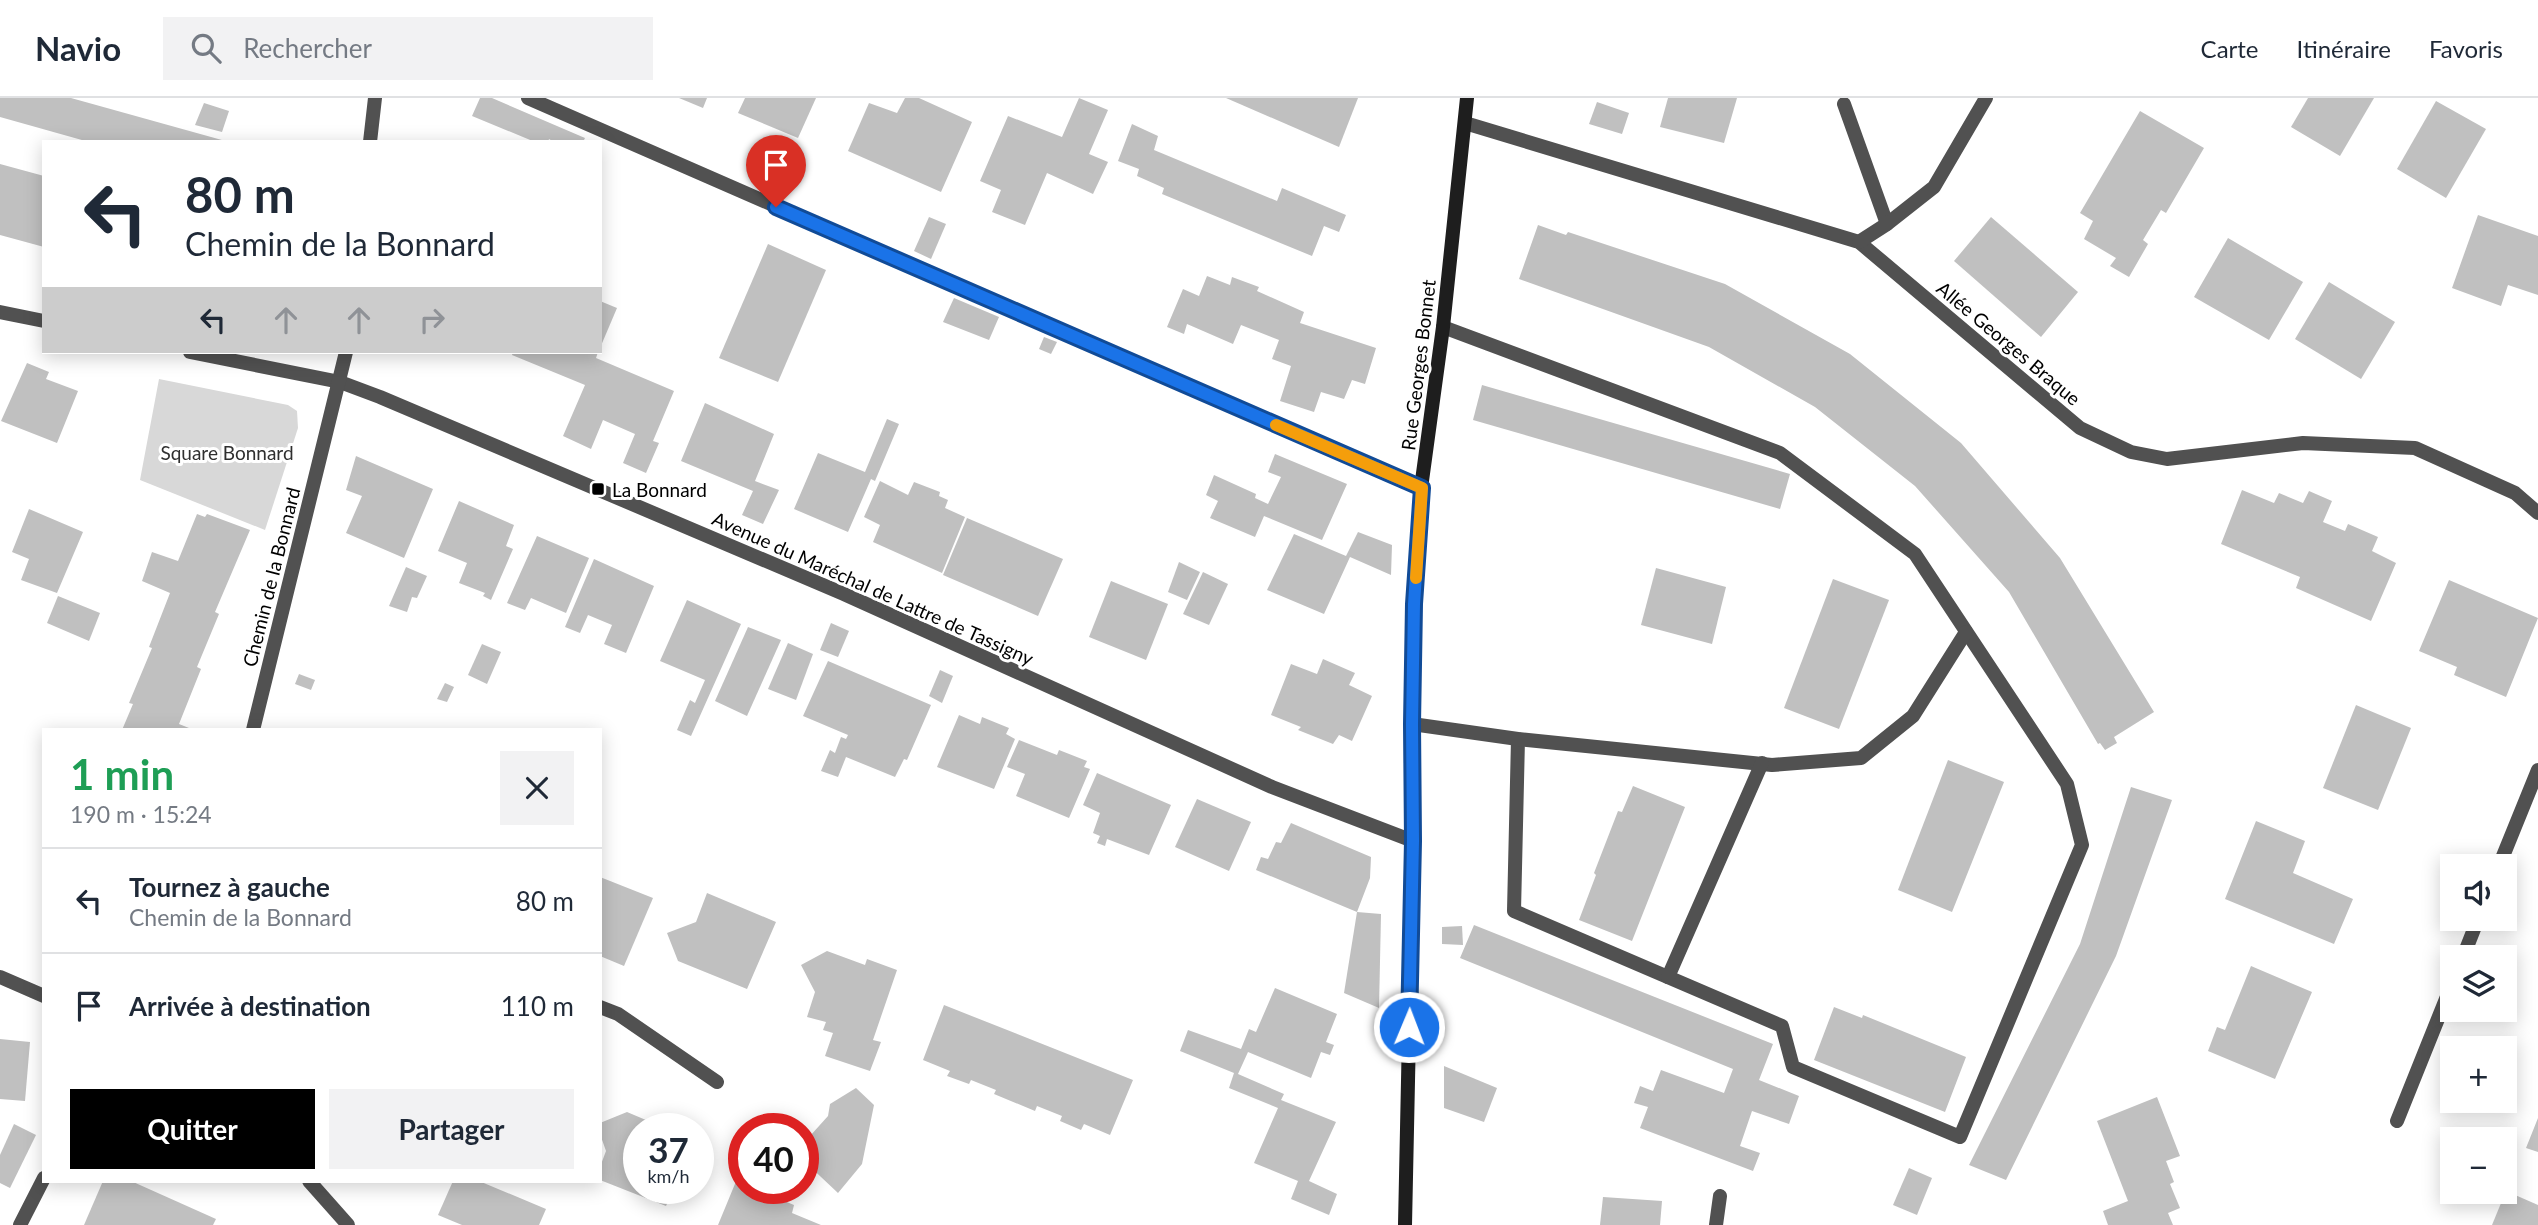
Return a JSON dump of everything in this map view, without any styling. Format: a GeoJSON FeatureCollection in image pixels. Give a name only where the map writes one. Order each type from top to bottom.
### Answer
{"type":"FeatureCollection","features":[{"type":"Feature","properties":{"kind":"street"},"geometry":{"type":"LineString","coordinates":[[370,140],[375,98]]}},
{"type":"Feature","properties":{"kind":"street"},"geometry":{"type":"LineString","coordinates":[[528,98],[1422,488]]}},
{"type":"Feature","properties":{"kind":"street","name":"Rue Georges Bonnet"},"geometry":{"type":"LineString","coordinates":[[1405,1225],[1413,841],[1414,604],[1422,488],[1443,327],[1467,98]]}},
{"type":"Feature","properties":{"kind":"street"},"geometry":{"type":"LineString","coordinates":[[1859,242],[1934,187],[1986,98]]}},
{"type":"Feature","properties":{"kind":"street"},"geometry":{"type":"LineString","coordinates":[[1844,104],[1887,223]]}},
{"type":"Feature","properties":{"kind":"street","name":"Allée Georges Braque"},"geometry":{"type":"LineString","coordinates":[[1465,123],[1859,242],[2080,428],[2132,452],[2167,459],[2303,443],[2415,448],[2515,493],[2538,513]]}},
{"type":"Feature","properties":{"kind":"street"},"geometry":{"type":"LineString","coordinates":[[0,312],[42,321]]}},
{"type":"Feature","properties":{"kind":"street"},"geometry":{"type":"LineString","coordinates":[[1443,327],[1780,453],[1914,554],[2067,784],[2082,845],[1960,1137],[1793,1067],[1782,1026],[1514,911],[1518,739]]}},
{"type":"Feature","properties":{"kind":"street","name":"Avenue du Maréchal de Lattre de Tassigny"},"geometry":{"type":"LineString","coordinates":[[200,354],[340,382],[431,418],[844,594],[1272,787],[1413,841]]}},
{"type":"Feature","properties":{"kind":"street","name":"Chemin de la Bonnard"},"geometry":{"type":"LineString","coordinates":[[254,728],[346,354]]}},
{"type":"Feature","properties":{"kind":"street"},"geometry":{"type":"LineString","coordinates":[[1412,724],[1518,739],[1772,765],[1861,758],[1913,716],[1966,632]]}},
{"type":"Feature","properties":{"kind":"street"},"geometry":{"type":"LineString","coordinates":[[1668,977],[1762,763]]}},
{"type":"Feature","properties":{"kind":"street"},"geometry":{"type":"LineString","coordinates":[[2504,854],[2538,770]]}},
{"type":"Feature","properties":{"kind":"street"},"geometry":{"type":"LineString","coordinates":[[0,977],[42,995]]}},
{"type":"Feature","properties":{"kind":"street"},"geometry":{"type":"LineString","coordinates":[[602,1008],[618,1014],[717,1082]]}},
{"type":"Feature","properties":{"kind":"street"},"geometry":{"type":"LineString","coordinates":[[2397,1121],[2440,1014]]}},
{"type":"Feature","properties":{"kind":"street"},"geometry":{"type":"LineString","coordinates":[[20,1225],[42,1182]]}},
{"type":"Feature","properties":{"kind":"street"},"geometry":{"type":"LineString","coordinates":[[311,1183],[348,1225]]}},
{"type":"Feature","properties":{"kind":"street"},"geometry":{"type":"LineString","coordinates":[[1716,1225],[1720,1196]]}},
{"type":"Feature","properties":{"kind":"green space","name":"Square Bonnard"},"geometry":{"type":"Polygon","coordinates":[[[159,379],[288,405],[297,411],[298,428],[265,530],[140,480],[159,379]]]}},
{"type":"Feature","properties":{"kind":"building"},"geometry":{"type":"Polygon","coordinates":[[[0,98],[71,98],[222,140],[82,140],[0,117],[0,98]]]}},
{"type":"Feature","properties":{"kind":"building"},"geometry":{"type":"Polygon","coordinates":[[[480,98],[492,98],[585,138],[530,140],[472,116],[480,98]]]}},
{"type":"Feature","properties":{"kind":"building"},"geometry":{"type":"Polygon","coordinates":[[[679,98],[707,98],[703,108],[679,98]]]}},
{"type":"Feature","properties":{"kind":"building"},"geometry":{"type":"Polygon","coordinates":[[[745,98],[816,98],[798,138],[738,113],[745,98]]]}},
{"type":"Feature","properties":{"kind":"building"},"geometry":{"type":"Polygon","coordinates":[[[905,98],[919,98],[972,122],[941,192],[848,151],[869,103],[897,113],[905,98]]]}},
{"type":"Feature","properties":{"kind":"building"},"geometry":{"type":"Polygon","coordinates":[[[1079,98],[1108,110],[1089,154],[1108,162],[1093,194],[1047,173],[1025,225],[992,212],[1001,190],[980,181],[1008,116],[1062,137],[1079,98]]]}},
{"type":"Feature","properties":{"kind":"building"},"geometry":{"type":"Polygon","coordinates":[[[1226,98],[1358,98],[1339,147],[1226,98]]]}},
{"type":"Feature","properties":{"kind":"building"},"geometry":{"type":"Polygon","coordinates":[[[1668,98],[1737,98],[1724,143],[1660,127],[1668,98]]]}},
{"type":"Feature","properties":{"kind":"building"},"geometry":{"type":"Polygon","coordinates":[[[2308,98],[2374,98],[2340,156],[2291,127],[2308,98]]]}},
{"type":"Feature","properties":{"kind":"building"},"geometry":{"type":"Polygon","coordinates":[[[2436,101],[2486,129],[2446,198],[2397,169],[2436,101]]]}},
{"type":"Feature","properties":{"kind":"building"},"geometry":{"type":"Polygon","coordinates":[[[1597,102],[1629,113],[1622,134],[1589,124],[1597,102]]]}},
{"type":"Feature","properties":{"kind":"building"},"geometry":{"type":"Polygon","coordinates":[[[204,103],[229,111],[222,132],[195,125],[204,103]]]}},
{"type":"Feature","properties":{"kind":"building"},"geometry":{"type":"Polygon","coordinates":[[[2140,111],[2204,148],[2166,213],[2161,210],[2143,240],[2148,244],[2129,277],[2110,266],[2116,258],[2084,239],[2093,221],[2080,213],[2140,111]]]}},
{"type":"Feature","properties":{"kind":"building"},"geometry":{"type":"Polygon","coordinates":[[[1132,124],[1158,136],[1154,150],[1277,201],[1282,188],[1346,215],[1339,232],[1324,226],[1312,256],[1162,194],[1164,188],[1137,176],[1139,169],[1118,161],[1132,124]]]}},
{"type":"Feature","properties":{"kind":"building"},"geometry":{"type":"Polygon","coordinates":[[[0,164],[42,175],[42,246],[0,235],[0,164]]]}},
{"type":"Feature","properties":{"kind":"building"},"geometry":{"type":"Polygon","coordinates":[[[2478,215],[2538,236],[2538,295],[2508,285],[2501,306],[2452,288],[2478,215]]]}},
{"type":"Feature","properties":{"kind":"building"},"geometry":{"type":"Polygon","coordinates":[[[929,217],[946,224],[931,259],[914,251],[929,217]]]}},
{"type":"Feature","properties":{"kind":"building"},"geometry":{"type":"Polygon","coordinates":[[[1991,217],[2078,292],[2041,337],[1954,261],[1991,217]]]}},
{"type":"Feature","properties":{"kind":"building"},"geometry":{"type":"Polygon","coordinates":[[[1538,225],[1566,235],[1568,232],[1725,284],[1850,354],[1961,443],[2060,558],[2154,712],[2114,737],[2117,743],[2105,750],[2098,744],[2009,592],[1915,486],[1815,407],[1709,347],[1519,279],[1538,225]]]}},
{"type":"Feature","properties":{"kind":"building"},"geometry":{"type":"Polygon","coordinates":[[[2228,238],[2303,282],[2269,340],[2194,297],[2228,238]]]}},
{"type":"Feature","properties":{"kind":"building"},"geometry":{"type":"Polygon","coordinates":[[[768,244],[826,270],[778,382],[719,358],[768,244]]]}},
{"type":"Feature","properties":{"kind":"building"},"geometry":{"type":"Polygon","coordinates":[[[1207,276],[1230,285],[1232,277],[1259,287],[1257,291],[1304,312],[1300,323],[1376,348],[1365,384],[1352,380],[1344,399],[1321,392],[1314,412],[1280,401],[1291,366],[1272,359],[1279,340],[1241,325],[1233,344],[1187,324],[1184,334],[1167,327],[1183,289],[1199,296],[1207,276]]]}},
{"type":"Feature","properties":{"kind":"building"},"geometry":{"type":"Polygon","coordinates":[[[2329,282],[2395,322],[2361,379],[2295,339],[2329,282]]]}},
{"type":"Feature","properties":{"kind":"building"},"geometry":{"type":"Polygon","coordinates":[[[954,298],[999,317],[989,340],[943,322],[954,298]]]}},
{"type":"Feature","properties":{"kind":"building"},"geometry":{"type":"Polygon","coordinates":[[[602,302],[617,308],[602,343],[602,302]]]}},
{"type":"Feature","properties":{"kind":"building"},"geometry":{"type":"Polygon","coordinates":[[[1044,337],[1057,342],[1051,354],[1039,349],[1044,337]]]}},
{"type":"Feature","properties":{"kind":"building"},"geometry":{"type":"Polygon","coordinates":[[[597,354],[596,358],[674,391],[653,441],[659,443],[646,473],[623,463],[635,434],[603,420],[591,449],[563,436],[585,385],[512,355],[597,354]]]}},
{"type":"Feature","properties":{"kind":"building"},"geometry":{"type":"Polygon","coordinates":[[[27,363],[49,372],[46,379],[78,391],[57,443],[1,421],[27,363]]]}},
{"type":"Feature","properties":{"kind":"building"},"geometry":{"type":"Polygon","coordinates":[[[1482,385],[1790,474],[1780,509],[1473,420],[1482,385]]]}},
{"type":"Feature","properties":{"kind":"building"},"geometry":{"type":"Polygon","coordinates":[[[705,403],[774,434],[755,481],[779,490],[763,524],[742,515],[753,491],[681,461],[705,403]]]}},
{"type":"Feature","properties":{"kind":"building"},"geometry":{"type":"Polygon","coordinates":[[[887,419],[899,424],[875,481],[871,479],[848,532],[794,509],[818,453],[865,472],[887,419]]]}},
{"type":"Feature","properties":{"kind":"building"},"geometry":{"type":"Polygon","coordinates":[[[1275,454],[1347,484],[1322,540],[1264,516],[1255,537],[1210,518],[1218,501],[1206,495],[1214,475],[1256,494],[1255,498],[1268,504],[1281,477],[1268,472],[1275,454]]]}},
{"type":"Feature","properties":{"kind":"building"},"geometry":{"type":"Polygon","coordinates":[[[356,456],[433,489],[404,558],[346,533],[362,496],[346,490],[356,456]]]}},
{"type":"Feature","properties":{"kind":"building"},"geometry":{"type":"Polygon","coordinates":[[[880,481],[908,495],[914,482],[940,492],[939,496],[948,500],[945,508],[965,517],[942,573],[873,542],[880,525],[864,517],[880,481]]]}},
{"type":"Feature","properties":{"kind":"building"},"geometry":{"type":"Polygon","coordinates":[[[2242,490],[2274,503],[2279,493],[2303,503],[2309,491],[2332,501],[2323,522],[2345,531],[2348,524],[2378,537],[2372,551],[2396,563],[2371,621],[2296,588],[2300,577],[2221,544],[2242,490]]]}},
{"type":"Feature","properties":{"kind":"building"},"geometry":{"type":"Polygon","coordinates":[[[459,501],[514,525],[506,546],[513,549],[491,600],[483,596],[485,593],[459,583],[467,563],[438,551],[459,501]]]}},
{"type":"Feature","properties":{"kind":"building"},"geometry":{"type":"Polygon","coordinates":[[[29,509],[83,532],[57,593],[21,580],[29,559],[12,552],[29,509]]]}},
{"type":"Feature","properties":{"kind":"building"},"geometry":{"type":"Polygon","coordinates":[[[197,514],[205,517],[207,514],[250,530],[215,612],[219,614],[197,667],[201,669],[179,724],[189,728],[123,728],[133,704],[129,703],[152,648],[149,647],[170,593],[142,581],[152,552],[178,561],[197,514]]]}},
{"type":"Feature","properties":{"kind":"building"},"geometry":{"type":"Polygon","coordinates":[[[967,518],[1063,559],[1038,616],[943,575],[967,518]]]}},
{"type":"Feature","properties":{"kind":"building"},"geometry":{"type":"Polygon","coordinates":[[[1358,532],[1392,545],[1391,575],[1350,557],[1324,614],[1267,590],[1294,534],[1346,556],[1358,532]]]}},
{"type":"Feature","properties":{"kind":"building"},"geometry":{"type":"Polygon","coordinates":[[[537,536],[589,558],[566,613],[531,598],[525,610],[507,603],[537,536]]]}},
{"type":"Feature","properties":{"kind":"building"},"geometry":{"type":"Polygon","coordinates":[[[594,559],[654,586],[626,653],[604,644],[612,625],[588,615],[580,633],[565,627],[594,559]]]}},
{"type":"Feature","properties":{"kind":"building"},"geometry":{"type":"Polygon","coordinates":[[[1179,562],[1200,572],[1187,600],[1168,592],[1179,562]]]}},
{"type":"Feature","properties":{"kind":"building"},"geometry":{"type":"Polygon","coordinates":[[[406,567],[427,576],[417,598],[412,597],[407,612],[389,606],[406,567]]]}},
{"type":"Feature","properties":{"kind":"building"},"geometry":{"type":"Polygon","coordinates":[[[1656,568],[1726,587],[1712,644],[1641,625],[1656,568]]]}},
{"type":"Feature","properties":{"kind":"building"},"geometry":{"type":"Polygon","coordinates":[[[1203,572],[1228,584],[1209,625],[1183,614],[1203,572]]]}},
{"type":"Feature","properties":{"kind":"building"},"geometry":{"type":"Polygon","coordinates":[[[1833,579],[1889,600],[1839,729],[1784,708],[1833,579]]]}},
{"type":"Feature","properties":{"kind":"building"},"geometry":{"type":"Polygon","coordinates":[[[2449,580],[2538,618],[2506,697],[2454,675],[2457,667],[2419,651],[2449,580]]]}},
{"type":"Feature","properties":{"kind":"building"},"geometry":{"type":"Polygon","coordinates":[[[1111,581],[1168,604],[1146,660],[1089,637],[1111,581]]]}},
{"type":"Feature","properties":{"kind":"building"},"geometry":{"type":"Polygon","coordinates":[[[58,596],[100,613],[89,641],[47,623],[58,596]]]}},
{"type":"Feature","properties":{"kind":"building"},"geometry":{"type":"Polygon","coordinates":[[[687,600],[741,624],[691,736],[677,730],[690,700],[695,703],[705,680],[660,661],[687,600]]]}},
{"type":"Feature","properties":{"kind":"building"},"geometry":{"type":"Polygon","coordinates":[[[831,623],[849,631],[838,657],[820,650],[831,623]]]}},
{"type":"Feature","properties":{"kind":"building"},"geometry":{"type":"Polygon","coordinates":[[[748,627],[781,640],[747,716],[715,701],[748,627]]]}},
{"type":"Feature","properties":{"kind":"building"},"geometry":{"type":"Polygon","coordinates":[[[788,643],[813,654],[796,700],[768,689],[788,643]]]}},
{"type":"Feature","properties":{"kind":"building"},"geometry":{"type":"Polygon","coordinates":[[[482,644],[501,652],[487,684],[468,675],[482,644]]]}},
{"type":"Feature","properties":{"kind":"building"},"geometry":{"type":"Polygon","coordinates":[[[1323,659],[1355,673],[1349,685],[1372,696],[1352,741],[1339,735],[1333,744],[1298,730],[1301,727],[1271,715],[1291,664],[1317,674],[1323,659]]]}},
{"type":"Feature","properties":{"kind":"building"},"geometry":{"type":"Polygon","coordinates":[[[828,661],[931,705],[907,760],[904,759],[895,777],[846,757],[838,777],[821,771],[830,750],[835,753],[841,737],[846,739],[848,735],[803,716],[828,661]]]}},
{"type":"Feature","properties":{"kind":"building"},"geometry":{"type":"Polygon","coordinates":[[[940,670],[953,676],[942,703],[929,696],[940,670]]]}},
{"type":"Feature","properties":{"kind":"building"},"geometry":{"type":"Polygon","coordinates":[[[299,674],[315,680],[311,690],[295,684],[299,674]]]}},
{"type":"Feature","properties":{"kind":"building"},"geometry":{"type":"Polygon","coordinates":[[[445,683],[454,687],[447,702],[437,699],[445,683]]]}},
{"type":"Feature","properties":{"kind":"building"},"geometry":{"type":"Polygon","coordinates":[[[2356,705],[2411,728],[2378,810],[2323,788],[2356,705]]]}},
{"type":"Feature","properties":{"kind":"building"},"geometry":{"type":"Polygon","coordinates":[[[959,715],[980,724],[982,717],[1009,728],[1006,734],[1015,739],[994,789],[937,767],[959,715]]]}},
{"type":"Feature","properties":{"kind":"building"},"geometry":{"type":"Polygon","coordinates":[[[1019,740],[1057,755],[1059,750],[1087,761],[1084,767],[1090,769],[1069,818],[1016,796],[1025,774],[1007,767],[1019,740]]]}},
{"type":"Feature","properties":{"kind":"building"},"geometry":{"type":"Polygon","coordinates":[[[1948,760],[2004,782],[1952,912],[1898,890],[1948,760]]]}},
{"type":"Feature","properties":{"kind":"building"},"geometry":{"type":"Polygon","coordinates":[[[1097,773],[1171,805],[1149,855],[1107,839],[1105,846],[1097,843],[1100,836],[1093,833],[1100,813],[1083,805],[1097,773]]]}},
{"type":"Feature","properties":{"kind":"building"},"geometry":{"type":"Polygon","coordinates":[[[1633,786],[1685,807],[1632,941],[1579,920],[1618,811],[1622,812],[1633,786]]]}},
{"type":"Feature","properties":{"kind":"building"},"geometry":{"type":"Polygon","coordinates":[[[2131,787],[2172,800],[2116,956],[2006,1180],[1969,1165],[2080,944],[2131,787]]]}},
{"type":"Feature","properties":{"kind":"building"},"geometry":{"type":"Polygon","coordinates":[[[1197,799],[1251,822],[1229,871],[1175,847],[1197,799]]]}},
{"type":"Feature","properties":{"kind":"building"},"geometry":{"type":"Polygon","coordinates":[[[2256,821],[2305,841],[2293,873],[2353,899],[2334,944],[2225,899],[2256,821]]]}},
{"type":"Feature","properties":{"kind":"building"},"geometry":{"type":"Polygon","coordinates":[[[1291,823],[1371,857],[1370,878],[1357,912],[1256,870],[1261,857],[1268,859],[1276,842],[1281,843],[1291,823]]]}},
{"type":"Feature","properties":{"kind":"building"},"geometry":{"type":"Polygon","coordinates":[[[602,878],[653,898],[624,966],[602,957],[602,878]]]}},
{"type":"Feature","properties":{"kind":"building"},"geometry":{"type":"Polygon","coordinates":[[[707,893],[776,922],[747,989],[678,961],[667,933],[696,922],[707,893]]]}},
{"type":"Feature","properties":{"kind":"building"},"geometry":{"type":"Polygon","coordinates":[[[1357,912],[1381,914],[1379,1008],[1344,993],[1357,912]]]}},
{"type":"Feature","properties":{"kind":"building"},"geometry":{"type":"Polygon","coordinates":[[[1474,925],[1773,1044],[1759,1080],[1799,1096],[1789,1124],[1752,1111],[1740,1146],[1760,1153],[1753,1171],[1640,1128],[1648,1107],[1634,1103],[1640,1086],[1653,1091],[1661,1070],[1724,1093],[1733,1069],[1460,958],[1474,925]]]}},
{"type":"Feature","properties":{"kind":"building"},"geometry":{"type":"Polygon","coordinates":[[[1462,926],[1463,945],[1442,944],[1442,927],[1462,926]]]}},
{"type":"Feature","properties":{"kind":"building"},"geometry":{"type":"Polygon","coordinates":[[[827,951],[865,965],[867,959],[897,970],[873,1040],[881,1042],[870,1071],[825,1056],[833,1033],[823,1030],[826,1022],[807,1017],[815,992],[801,965],[827,951]]]}},
{"type":"Feature","properties":{"kind":"building"},"geometry":{"type":"Polygon","coordinates":[[[2251,966],[2312,992],[2275,1079],[2208,1051],[2217,1027],[2225,1030],[2251,966]]]}},
{"type":"Feature","properties":{"kind":"building"},"geometry":{"type":"Polygon","coordinates":[[[1275,988],[1337,1014],[1326,1042],[1334,1045],[1330,1055],[1321,1052],[1311,1078],[1248,1052],[1238,1074],[1284,1094],[1281,1100],[1336,1122],[1309,1181],[1337,1194],[1329,1215],[1291,1199],[1298,1181],[1254,1163],[1278,1108],[1229,1088],[1234,1073],[1180,1051],[1188,1030],[1241,1049],[1249,1029],[1256,1032],[1275,988]]]}},
{"type":"Feature","properties":{"kind":"building"},"geometry":{"type":"Polygon","coordinates":[[[944,1005],[1133,1080],[1110,1135],[1084,1124],[1081,1130],[1060,1121],[1062,1116],[1037,1106],[1035,1111],[994,1094],[996,1090],[971,1080],[969,1084],[947,1076],[950,1071],[923,1060],[944,1005]]]}},
{"type":"Feature","properties":{"kind":"building"},"geometry":{"type":"Polygon","coordinates":[[[1834,1007],[1862,1018],[1863,1015],[1966,1057],[1945,1112],[1814,1060],[1834,1007]]]}},
{"type":"Feature","properties":{"kind":"building"},"geometry":{"type":"Polygon","coordinates":[[[0,1039],[30,1042],[25,1101],[0,1099],[0,1039]]]}},
{"type":"Feature","properties":{"kind":"building"},"geometry":{"type":"Polygon","coordinates":[[[1444,1066],[1497,1088],[1484,1122],[1444,1108],[1444,1066]]]}},
{"type":"Feature","properties":{"kind":"building"},"geometry":{"type":"Polygon","coordinates":[[[856,1088],[874,1105],[862,1164],[838,1193],[819,1175],[819,1126],[828,1116],[830,1104],[856,1088]]]}},
{"type":"Feature","properties":{"kind":"building"},"geometry":{"type":"Polygon","coordinates":[[[2157,1097],[2180,1156],[2166,1161],[2174,1182],[2170,1184],[2180,1208],[2168,1213],[2173,1225],[2108,1225],[2103,1211],[2128,1201],[2097,1121],[2157,1097]]]}},
{"type":"Feature","properties":{"kind":"building"},"geometry":{"type":"Polygon","coordinates":[[[623,1114],[623,1189],[602,1181],[602,1162],[606,1151],[602,1140],[602,1122],[623,1114]]]}},
{"type":"Feature","properties":{"kind":"building"},"geometry":{"type":"Polygon","coordinates":[[[2538,1118],[2538,1152],[2526,1148],[2538,1118]]]}},
{"type":"Feature","properties":{"kind":"building"},"geometry":{"type":"Polygon","coordinates":[[[14,1124],[36,1135],[10,1188],[0,1183],[0,1155],[14,1124]]]}},
{"type":"Feature","properties":{"kind":"building"},"geometry":{"type":"Polygon","coordinates":[[[1909,1168],[1932,1178],[1917,1215],[1893,1205],[1909,1168]]]}},
{"type":"Feature","properties":{"kind":"building"},"geometry":{"type":"Polygon","coordinates":[[[102,1183],[135,1183],[216,1219],[213,1225],[84,1225],[102,1183]]]}},
{"type":"Feature","properties":{"kind":"building"},"geometry":{"type":"Polygon","coordinates":[[[452,1183],[484,1183],[546,1209],[539,1225],[462,1225],[438,1215],[452,1183]]]}},
{"type":"Feature","properties":{"kind":"building"},"geometry":{"type":"Polygon","coordinates":[[[2517,1196],[2538,1205],[2538,1225],[2492,1225],[2501,1204],[2517,1204],[2517,1196]]]}},
{"type":"Feature","properties":{"kind":"building"},"geometry":{"type":"Polygon","coordinates":[[[1603,1197],[1662,1201],[1660,1225],[1600,1225],[1603,1197]]]}},
{"type":"Feature","properties":{"kind":"building"},"geometry":{"type":"Polygon","coordinates":[[[728,1201],[728,1204],[792,1204],[794,1205],[792,1213],[821,1225],[718,1225],[728,1201]]]}},
{"type":"Feature","properties":{"kind":"slow traffic"},"geometry":{"type":"LineString","coordinates":[[1276,425],[1422,488],[1416,578]]}},
{"type":"Feature","properties":{"kind":"place","name":"La Bonnard"},"geometry":{"type":"Point","coordinates":[598,489]}},
{"type":"Feature","properties":{"kind":"route"},"geometry":{"type":"LineString","coordinates":[[776,207],[1422,488],[1414,604],[1409,1027]]}}]}
